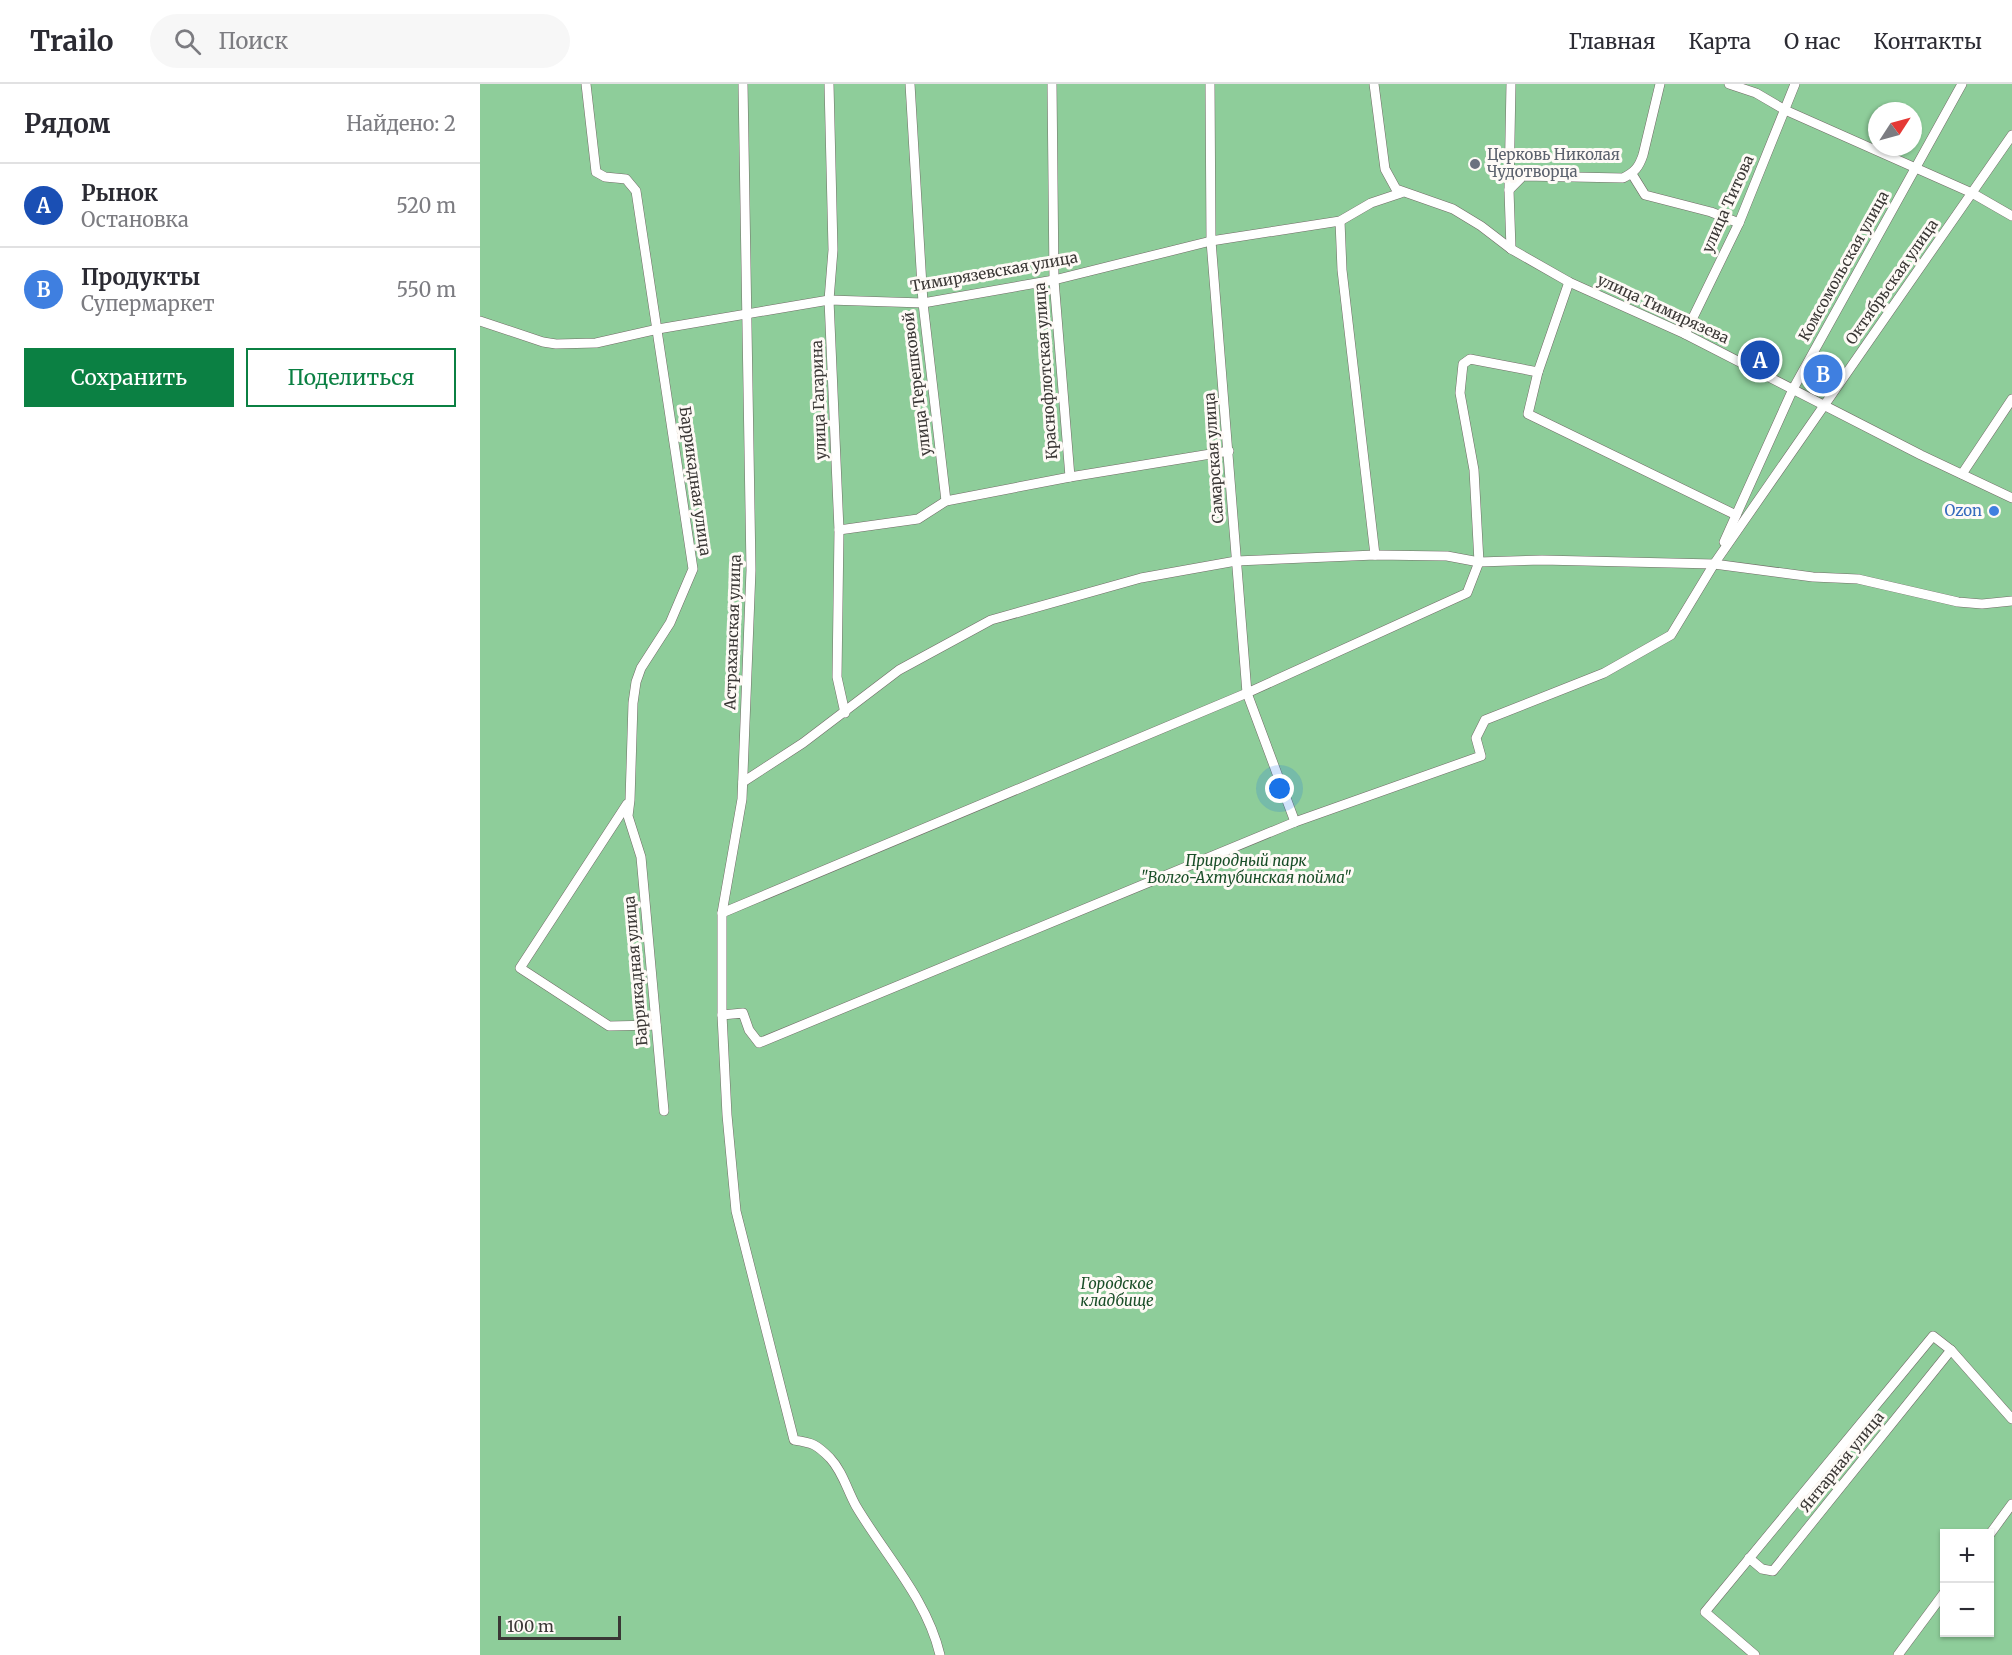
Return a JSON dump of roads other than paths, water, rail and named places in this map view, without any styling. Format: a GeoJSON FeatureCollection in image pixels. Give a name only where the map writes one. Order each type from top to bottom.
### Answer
{"type":"FeatureCollection","features":[{"type":"Feature","properties":{"kind":"street","name":"Баррикадная улица"},"geometry":{"type":"LineString","coordinates":[[586,84],[596,172],[605,177],[626,179],[636,191],[693,569],[670,623],[641,668],[633,703],[628,816],[641,857],[664,1111]]}},
{"type":"Feature","properties":{"kind":"street","name":"Астраханская улица"},"geometry":{"type":"LineString","coordinates":[[743,84],[751,570],[742,799],[722,913],[722,1015],[736,1211],[794,1440],[813,1443],[831,1460],[846,1481],[855,1504],[920,1604],[940,1655]]}},
{"type":"Feature","properties":{"kind":"street","name":"улица Гагарина"},"geometry":{"type":"LineString","coordinates":[[829,84],[833,250],[829,300],[839,530],[837,677],[845,714]]}},
{"type":"Feature","properties":{"kind":"street","name":"улица Терешковой"},"geometry":{"type":"LineString","coordinates":[[910,84],[923,303],[946,501]]}},
{"type":"Feature","properties":{"kind":"street","name":"Краснофлотская улица"},"geometry":{"type":"LineString","coordinates":[[1052,84],[1054,280],[1070,477]]}},
{"type":"Feature","properties":{"kind":"street","name":"Самарская улица"},"geometry":{"type":"LineString","coordinates":[[1210,84],[1211,241],[1248,693],[1295,822]]}},
{"type":"Feature","properties":{"kind":"street"},"geometry":{"type":"LineString","coordinates":[[1374,84],[1385,169],[1392,185],[1401,193]]}},
{"type":"Feature","properties":{"kind":"street"},"geometry":{"type":"LineString","coordinates":[[1511,84],[1509,190],[1511,249]]}},
{"type":"Feature","properties":{"kind":"street"},"geometry":{"type":"LineString","coordinates":[[1509,190],[1523,176],[1623,178],[1632,174],[1639,166],[1643,155],[1660,84]]}},
{"type":"Feature","properties":{"kind":"street"},"geometry":{"type":"LineString","coordinates":[[1729,84],[1756,93],[1785,110],[1972,193],[2012,216]]}},
{"type":"Feature","properties":{"kind":"street","name":"улица Титова"},"geometry":{"type":"LineString","coordinates":[[1685,334],[1739,223],[1795,84]]}},
{"type":"Feature","properties":{"kind":"street","name":"Комсомольская улица"},"geometry":{"type":"LineString","coordinates":[[1714,564],[1793,389],[1962,84]]}},
{"type":"Feature","properties":{"kind":"street","name":"Октябрьская улица"},"geometry":{"type":"LineString","coordinates":[[1714,564],[2012,135]]}},
{"type":"Feature","properties":{"kind":"street"},"geometry":{"type":"LineString","coordinates":[[1632,174],[1645,195],[1711,212],[1739,223]]}},
{"type":"Feature","properties":{"kind":"street","name":"Тимирязевская улица"},"geometry":{"type":"LineString","coordinates":[[480,321],[543,342],[596,343],[657,329],[829,300],[923,303],[1054,280],[1211,241],[1340,221],[1371,203],[1401,193]]}},
{"type":"Feature","properties":{"kind":"street","name":"улица Тимирязева"},"geometry":{"type":"LineString","coordinates":[[1401,193],[1434,201],[1452,209],[1511,249],[1569,282],[1685,334],[1824,406],[2012,498]]}},
{"type":"Feature","properties":{"kind":"street"},"geometry":{"type":"LineString","coordinates":[[1340,221],[1342,270],[1375,555]]}},
{"type":"Feature","properties":{"kind":"street"},"geometry":{"type":"LineString","coordinates":[[1569,282],[1538,372],[1528,414],[1736,515]]}},
{"type":"Feature","properties":{"kind":"street"},"geometry":{"type":"LineString","coordinates":[[722,913],[1248,693],[1467,593],[1479,562],[1474,470],[1460,393],[1463,364],[1470,359],[1538,372]]}},
{"type":"Feature","properties":{"kind":"street"},"geometry":{"type":"LineString","coordinates":[[1962,474],[2012,399]]}},
{"type":"Feature","properties":{"kind":"street"},"geometry":{"type":"LineString","coordinates":[[839,530],[918,519],[946,501],[1070,477],[1229,451]]}},
{"type":"Feature","properties":{"kind":"street"},"geometry":{"type":"LineString","coordinates":[[743,782],[804,744],[899,670],[991,620],[1141,578],[1236,561],[1375,555],[1447,556],[1479,562],[1542,560],[1714,564],[1814,578],[1858,579],[1958,602],[1982,604],[2012,600]]}},
{"type":"Feature","properties":{"kind":"street"},"geometry":{"type":"LineString","coordinates":[[722,1015],[743,1012],[749,1030],[759,1043],[1295,822],[1481,756],[1476,738],[1485,720],[1604,674],[1671,635],[1714,564]]}},
{"type":"Feature","properties":{"kind":"street"},"geometry":{"type":"LineString","coordinates":[[630,800],[520,968],[609,1026],[656,1025]]}},
{"type":"Feature","properties":{"kind":"street"},"geometry":{"type":"LineString","coordinates":[[1755,1655],[1705,1612],[1933,1336],[1951,1350],[2012,1419]]}},
{"type":"Feature","properties":{"kind":"street","name":"Янтарная улица"},"geometry":{"type":"LineString","coordinates":[[1749,1558],[1762,1569],[1773,1571],[1951,1350]]}},
{"type":"Feature","properties":{"kind":"street"},"geometry":{"type":"LineString","coordinates":[[1993,1529],[2012,1504]]}},
{"type":"Feature","properties":{"kind":"street"},"geometry":{"type":"LineString","coordinates":[[1898,1655],[1940,1598]]}},
{"type":"Feature","properties":{"kind":"place","name":"Церковь Николая Чудотворца"},"geometry":{"type":"Point","coordinates":[1475,164]}},
{"type":"Feature","properties":{"kind":"place","name":"Рынок"},"geometry":{"type":"Point","coordinates":[1760,360]}},
{"type":"Feature","properties":{"kind":"place","name":"Продукты"},"geometry":{"type":"Point","coordinates":[1823,374]}},
{"type":"Feature","properties":{"kind":"place","name":"Ozon"},"geometry":{"type":"Point","coordinates":[1994,511]}},
{"type":"Feature","properties":{"kind":"park label","name":"Природный парк \"Волго-Ахтубинская пойма\""},"geometry":{"type":"Point","coordinates":[1246,870]}},
{"type":"Feature","properties":{"kind":"park label","name":"Городское кладбище"},"geometry":{"type":"Point","coordinates":[1117,1292]}}]}
